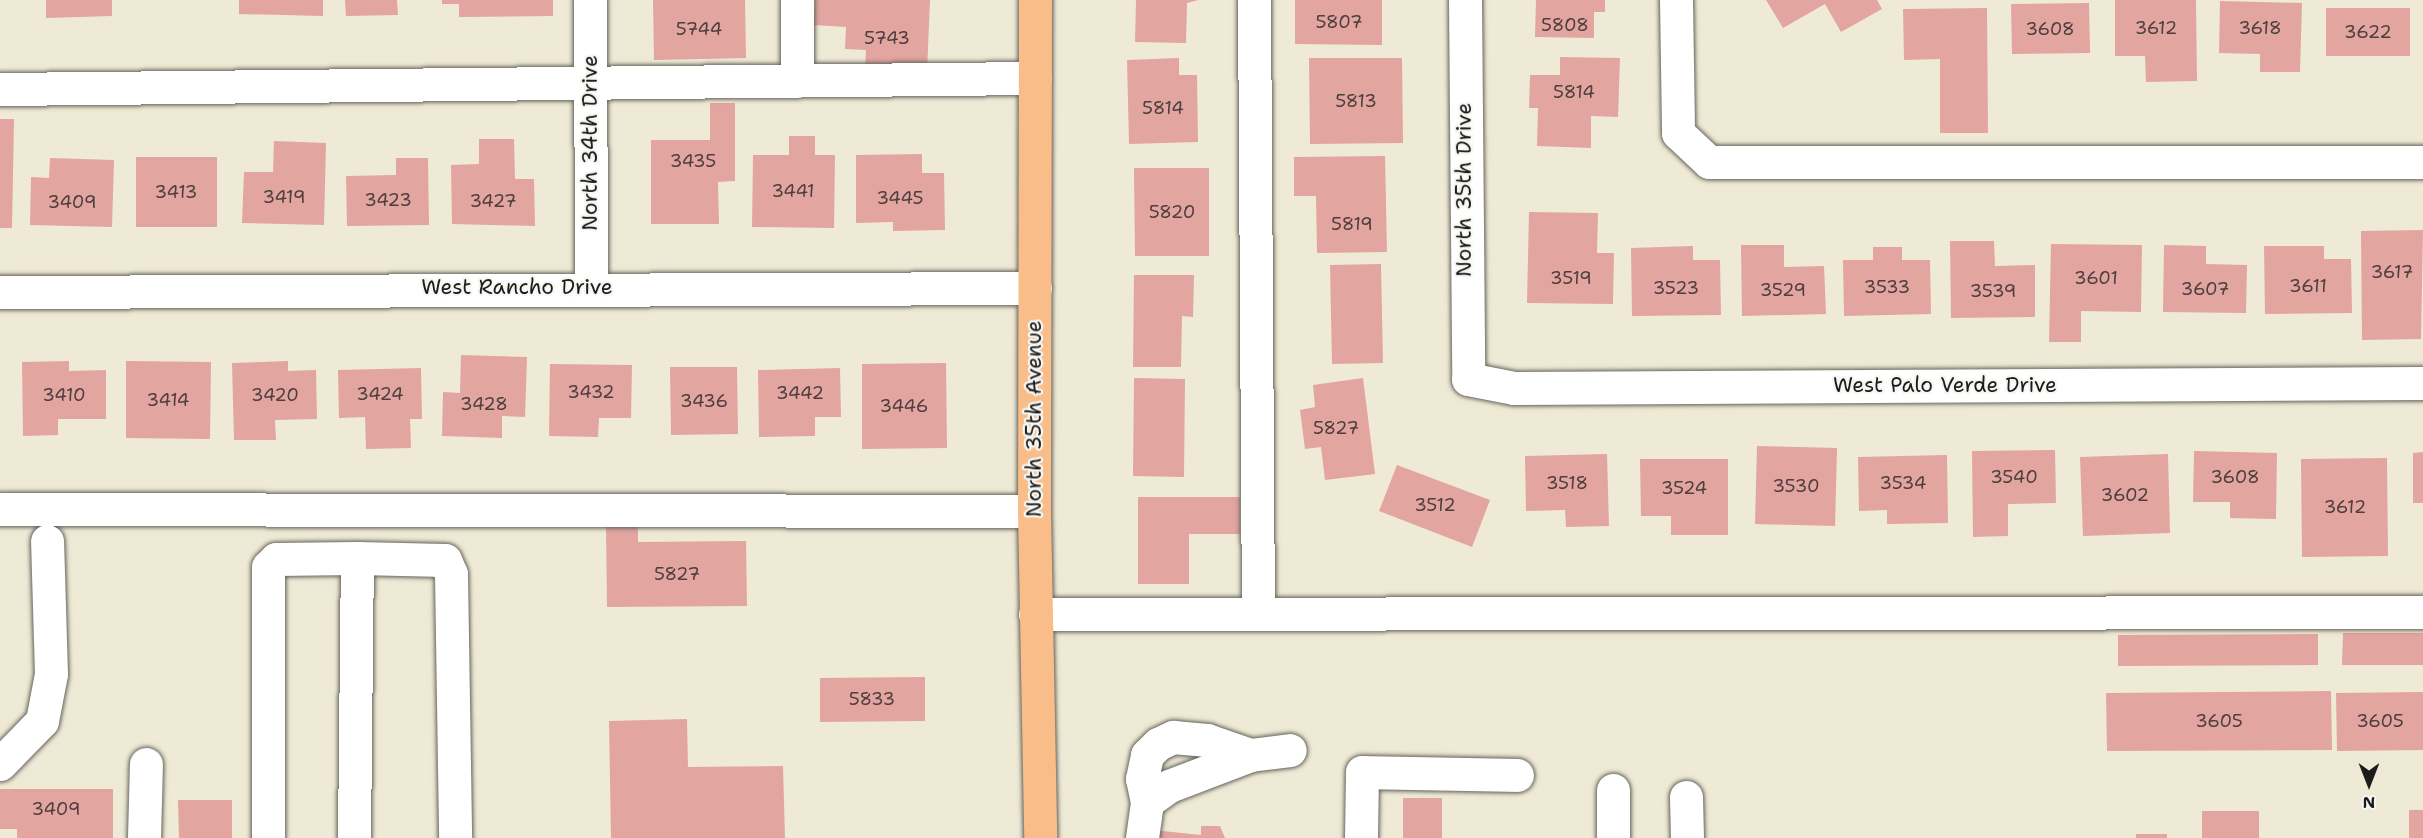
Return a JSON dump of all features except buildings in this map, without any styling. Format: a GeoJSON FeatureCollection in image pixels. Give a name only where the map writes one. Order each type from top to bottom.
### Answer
{"type":"FeatureCollection","features":[{"type":"Feature","properties":{"kind":"main road","name":"North 35th Avenue"},"geometry":{"type":"LineString","coordinates":[[1035,0],[1034,511],[1040,838]]}},
{"type":"Feature","properties":{"kind":"street","name":"North 34th Drive"},"geometry":{"type":"LineString","coordinates":[[590,0],[591,286]]}},
{"type":"Feature","properties":{"kind":"street"},"geometry":{"type":"LineString","coordinates":[[797,0],[797,81]]}},
{"type":"Feature","properties":{"kind":"street"},"geometry":{"type":"LineString","coordinates":[[1254,0],[1258,614]]}},
{"type":"Feature","properties":{"kind":"street","name":"North 35th Drive"},"geometry":{"type":"LineString","coordinates":[[1465,0],[1468,379]]}},
{"type":"Feature","properties":{"kind":"street"},"geometry":{"type":"LineString","coordinates":[[1676,0],[1678,133],[1709,162],[2423,162]]}},
{"type":"Feature","properties":{"kind":"street"},"geometry":{"type":"LineString","coordinates":[[0,89],[1035,78]]}},
{"type":"Feature","properties":{"kind":"street","name":"West Rancho Drive"},"geometry":{"type":"LineString","coordinates":[[0,292],[591,286],[1035,288]]}},
{"type":"Feature","properties":{"kind":"street","name":"West Palo Verde Drive"},"geometry":{"type":"LineString","coordinates":[[1468,379],[1514,387],[2423,382]]}},
{"type":"Feature","properties":{"kind":"street"},"geometry":{"type":"LineString","coordinates":[[0,509],[1034,511]]}},
{"type":"Feature","properties":{"kind":"street"},"geometry":{"type":"LineString","coordinates":[[0,764],[42,721],[51,674],[47,541]]}},
{"type":"Feature","properties":{"kind":"street"},"geometry":{"type":"LineString","coordinates":[[354,838],[357,558]]}},
{"type":"Feature","properties":{"kind":"street"},"geometry":{"type":"LineString","coordinates":[[268,838],[264,604],[268,567],[276,559],[357,558],[445,560],[453,585],[455,838]]}},
{"type":"Feature","properties":{"kind":"street"},"geometry":{"type":"LineString","coordinates":[[1035,614],[2423,612]]}},
{"type":"Feature","properties":{"kind":"street"},"geometry":{"type":"LineString","coordinates":[[1142,838],[1147,802],[1142,779],[1147,755],[1158,744],[1173,737],[1207,740],[1250,755],[1290,750]]}},
{"type":"Feature","properties":{"kind":"street"},"geometry":{"type":"LineString","coordinates":[[144,838],[146,764]]}},
{"type":"Feature","properties":{"kind":"street"},"geometry":{"type":"LineString","coordinates":[[1361,838],[1362,772],[1517,775]]}},
{"type":"Feature","properties":{"kind":"street"},"geometry":{"type":"LineString","coordinates":[[1613,790],[1613,838]]}},
{"type":"Feature","properties":{"kind":"street"},"geometry":{"type":"LineString","coordinates":[[1686,797],[1687,838]]}}]}
